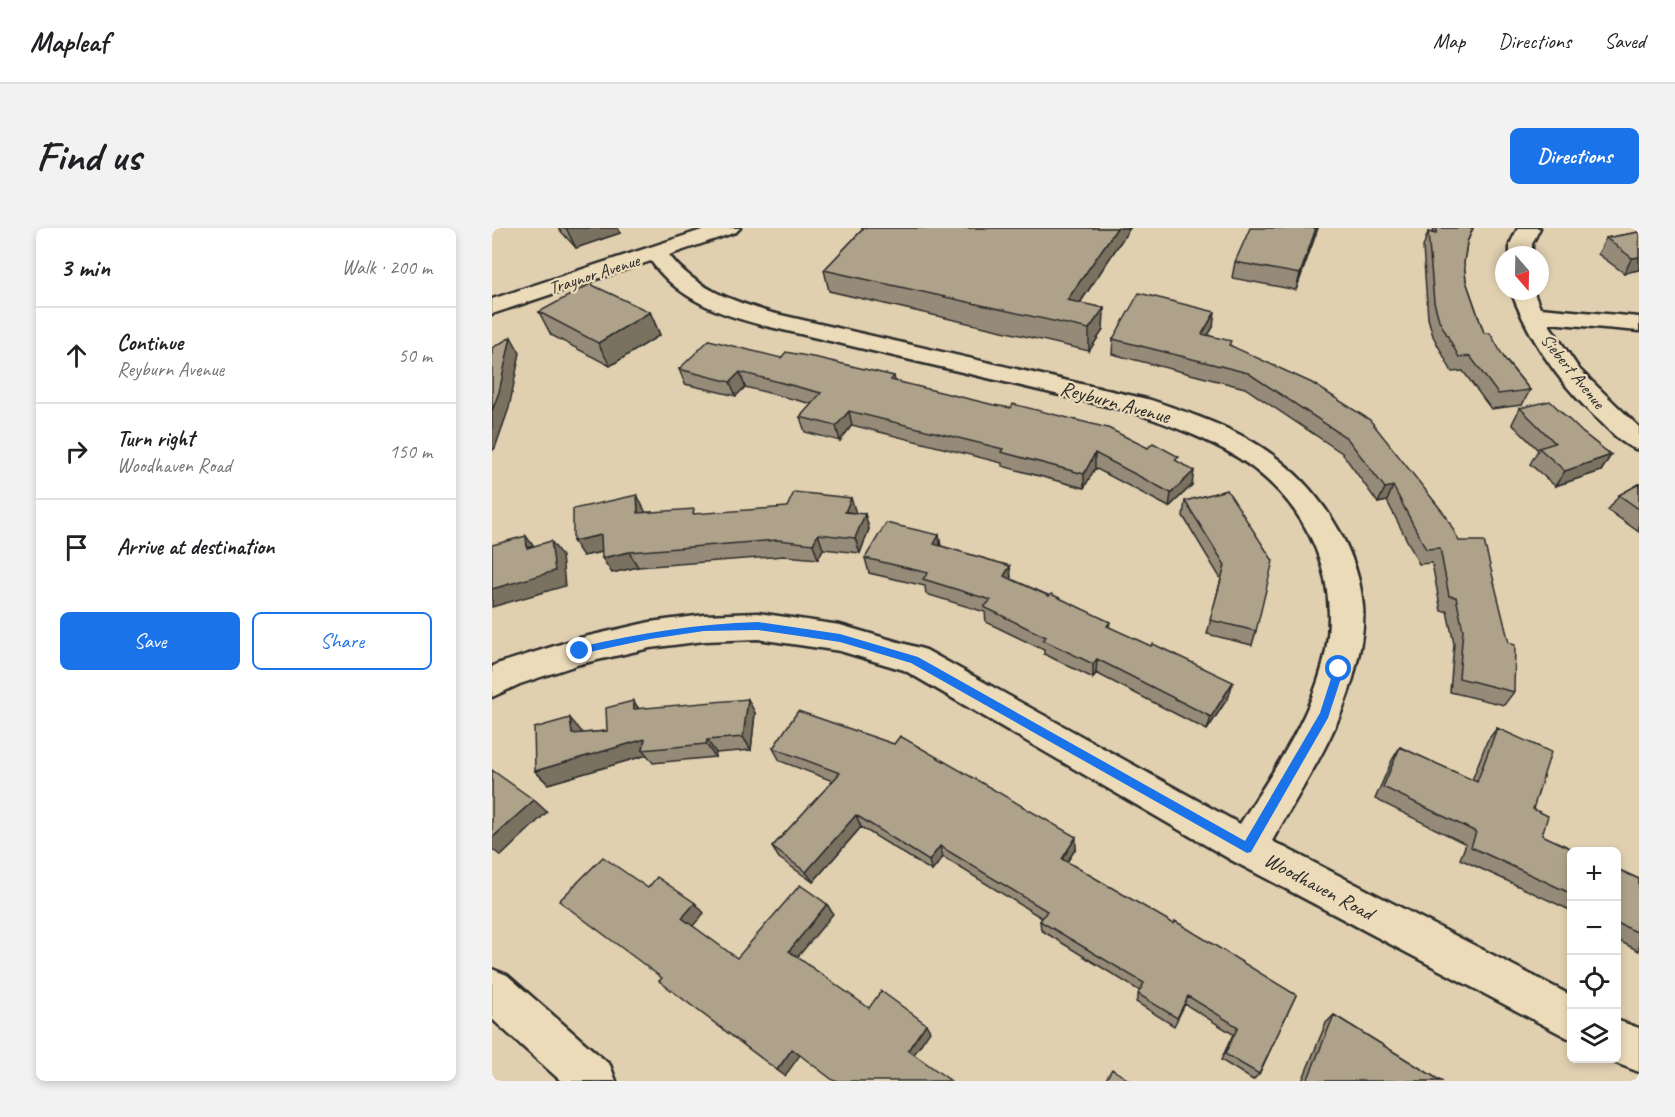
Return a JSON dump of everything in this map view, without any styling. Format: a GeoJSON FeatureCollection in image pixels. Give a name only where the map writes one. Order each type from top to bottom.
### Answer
{"type":"FeatureCollection","features":[{"type":"Feature","properties":{"kind":"street","name":"Traynor Avenue"},"geometry":{"type":"LineString","coordinates":[[492,307],[729,228]]}},
{"type":"Feature","properties":{"kind":"street"},"geometry":{"type":"LineString","coordinates":[[1521,246],[1529,228]]}},
{"type":"Feature","properties":{"kind":"street","name":"Reyburn Avenue"},"geometry":{"type":"LineString","coordinates":[[656,253],[673,277],[730,308],[766,319],[1155,409],[1223,437],[1269,466],[1304,502],[1327,536],[1341,574],[1347,616],[1339,669],[1324,715],[1247,848]]}},
{"type":"Feature","properties":{"kind":"street"},"geometry":{"type":"LineString","coordinates":[[1526,303],[1639,324]]}},
{"type":"Feature","properties":{"kind":"street","name":"Siebert Avenue"},"geometry":{"type":"LineString","coordinates":[[1526,303],[1555,355],[1599,406],[1639,441]]}},
{"type":"Feature","properties":{"kind":"street","name":"Woodhaven Road"},"geometry":{"type":"LineString","coordinates":[[492,684],[509,674],[580,651],[650,635],[704,628],[758,626],[840,638],[914,660],[1247,848],[1567,1016]]}},
{"type":"Feature","properties":{"kind":"street"},"geometry":{"type":"LineString","coordinates":[[492,990],[594,1081]]}},
{"type":"Feature","properties":{"kind":"street"},"geometry":{"type":"LineString","coordinates":[[1621,1043],[1639,1050]]}},
{"type":"Feature","properties":{"kind":"building"},"geometry":{"type":"Polygon","coordinates":[[[864,228],[1117,228],[1067,300],[1104,308],[1089,329],[824,270],[864,228]]]}},
{"type":"Feature","properties":{"kind":"building"},"geometry":{"type":"Polygon","coordinates":[[[1250,228],[1316,228],[1300,274],[1235,262],[1250,228]]]}},
{"type":"Feature","properties":{"kind":"building"},"geometry":{"type":"Polygon","coordinates":[[[1437,228],[1473,228],[1467,242],[1464,263],[1466,281],[1484,333],[1490,333],[1506,361],[1530,390],[1498,394],[1470,356],[1459,357],[1439,320],[1434,302],[1428,232],[1436,234],[1437,228]]]}},
{"type":"Feature","properties":{"kind":"building"},"geometry":{"type":"Polygon","coordinates":[[[1639,232],[1639,257],[1632,258],[1606,238],[1639,232]]]}},
{"type":"Feature","properties":{"kind":"building"},"geometry":{"type":"Polygon","coordinates":[[[590,284],[650,312],[598,343],[539,312],[590,284]]]}},
{"type":"Feature","properties":{"kind":"building"},"geometry":{"type":"Polygon","coordinates":[[[1139,293],[1215,312],[1202,334],[1231,341],[1229,345],[1312,383],[1370,420],[1446,516],[1459,541],[1484,541],[1509,643],[1515,645],[1514,692],[1459,678],[1463,630],[1456,597],[1449,596],[1440,548],[1426,549],[1393,486],[1385,488],[1347,438],[1248,373],[1113,339],[1139,293]]]}},
{"type":"Feature","properties":{"kind":"building"},"geometry":{"type":"Polygon","coordinates":[[[511,337],[499,392],[492,411],[492,348],[511,337]]]}},
{"type":"Feature","properties":{"kind":"building"},"geometry":{"type":"Polygon","coordinates":[[[709,340],[781,358],[786,352],[818,358],[894,376],[891,380],[994,405],[1011,408],[1013,404],[1108,428],[1148,448],[1153,443],[1179,457],[1175,460],[1194,471],[1171,493],[1095,453],[1084,474],[1001,452],[1003,449],[849,411],[836,426],[800,417],[821,393],[740,372],[730,382],[679,369],[709,340]]]}},
{"type":"Feature","properties":{"kind":"building"},"geometry":{"type":"Polygon","coordinates":[[[1550,401],[1583,433],[1611,455],[1565,471],[1539,448],[1555,443],[1520,408],[1550,401]]]}},
{"type":"Feature","properties":{"kind":"building"},"geometry":{"type":"Polygon","coordinates":[[[1639,484],[1639,509],[1619,495],[1639,484]]]}},
{"type":"Feature","properties":{"kind":"building"},"geometry":{"type":"Polygon","coordinates":[[[1227,490],[1273,561],[1256,631],[1210,620],[1225,565],[1185,501],[1227,490]]]}},
{"type":"Feature","properties":{"kind":"building"},"geometry":{"type":"Polygon","coordinates":[[[794,492],[851,498],[845,512],[865,514],[855,538],[818,534],[813,544],[778,540],[629,552],[602,558],[601,535],[573,541],[573,509],[637,495],[638,513],[694,509],[693,514],[787,507],[794,492]]]}},
{"type":"Feature","properties":{"kind":"building"},"geometry":{"type":"Polygon","coordinates":[[[886,523],[939,535],[934,544],[1010,566],[1004,576],[1049,596],[1051,594],[1110,622],[1107,626],[1151,646],[1153,644],[1233,682],[1211,717],[1097,659],[1093,664],[1043,640],[1046,637],[984,607],[991,600],[923,579],[928,573],[865,558],[886,523]]]}},
{"type":"Feature","properties":{"kind":"building"},"geometry":{"type":"Polygon","coordinates":[[[526,536],[527,548],[551,541],[555,571],[492,589],[492,545],[526,536]]]}},
{"type":"Feature","properties":{"kind":"building"},"geometry":{"type":"Polygon","coordinates":[[[748,699],[743,737],[707,740],[706,744],[643,750],[645,739],[535,771],[534,728],[570,718],[572,734],[607,731],[606,708],[633,701],[634,709],[748,699]]]}},
{"type":"Feature","properties":{"kind":"building"},"geometry":{"type":"Polygon","coordinates":[[[798,711],[894,744],[900,736],[1076,837],[1062,859],[1174,924],[1175,921],[1296,995],[1259,1074],[1225,1054],[1238,1027],[1188,996],[1177,1018],[1138,994],[1144,983],[1040,921],[1047,911],[940,846],[929,861],[856,815],[806,872],[772,847],[840,773],[773,748],[798,711]]]}},
{"type":"Feature","properties":{"kind":"building"},"geometry":{"type":"Polygon","coordinates":[[[1497,728],[1551,752],[1533,809],[1548,816],[1542,835],[1568,847],[1567,892],[1471,847],[1476,832],[1383,787],[1400,747],[1477,782],[1497,728]]]}},
{"type":"Feature","properties":{"kind":"building"},"geometry":{"type":"Polygon","coordinates":[[[492,770],[534,800],[492,838],[492,770]]]}},
{"type":"Feature","properties":{"kind":"building"},"geometry":{"type":"Polygon","coordinates":[[[603,857],[648,888],[657,877],[695,903],[682,918],[737,958],[800,885],[827,904],[789,951],[869,1008],[881,991],[926,1024],[908,1050],[951,1081],[834,1081],[792,1049],[777,1070],[659,981],[662,978],[559,901],[603,857]]]}},
{"type":"Feature","properties":{"kind":"building"},"geometry":{"type":"Polygon","coordinates":[[[1621,871],[1639,879],[1639,933],[1621,925],[1621,871]]]}},
{"type":"Feature","properties":{"kind":"building"},"geometry":{"type":"Polygon","coordinates":[[[1334,1015],[1441,1081],[1307,1081],[1334,1015]]]}},
{"type":"Feature","properties":{"kind":"building"},"geometry":{"type":"Polygon","coordinates":[[[1112,1069],[1130,1081],[1105,1081],[1112,1069]]]}},
{"type":"Feature","properties":{"kind":"route"},"geometry":{"type":"LineString","coordinates":[[580,651],[650,635],[704,628],[758,626],[840,638],[914,660],[1247,848],[1324,715],[1339,669]]}}]}
